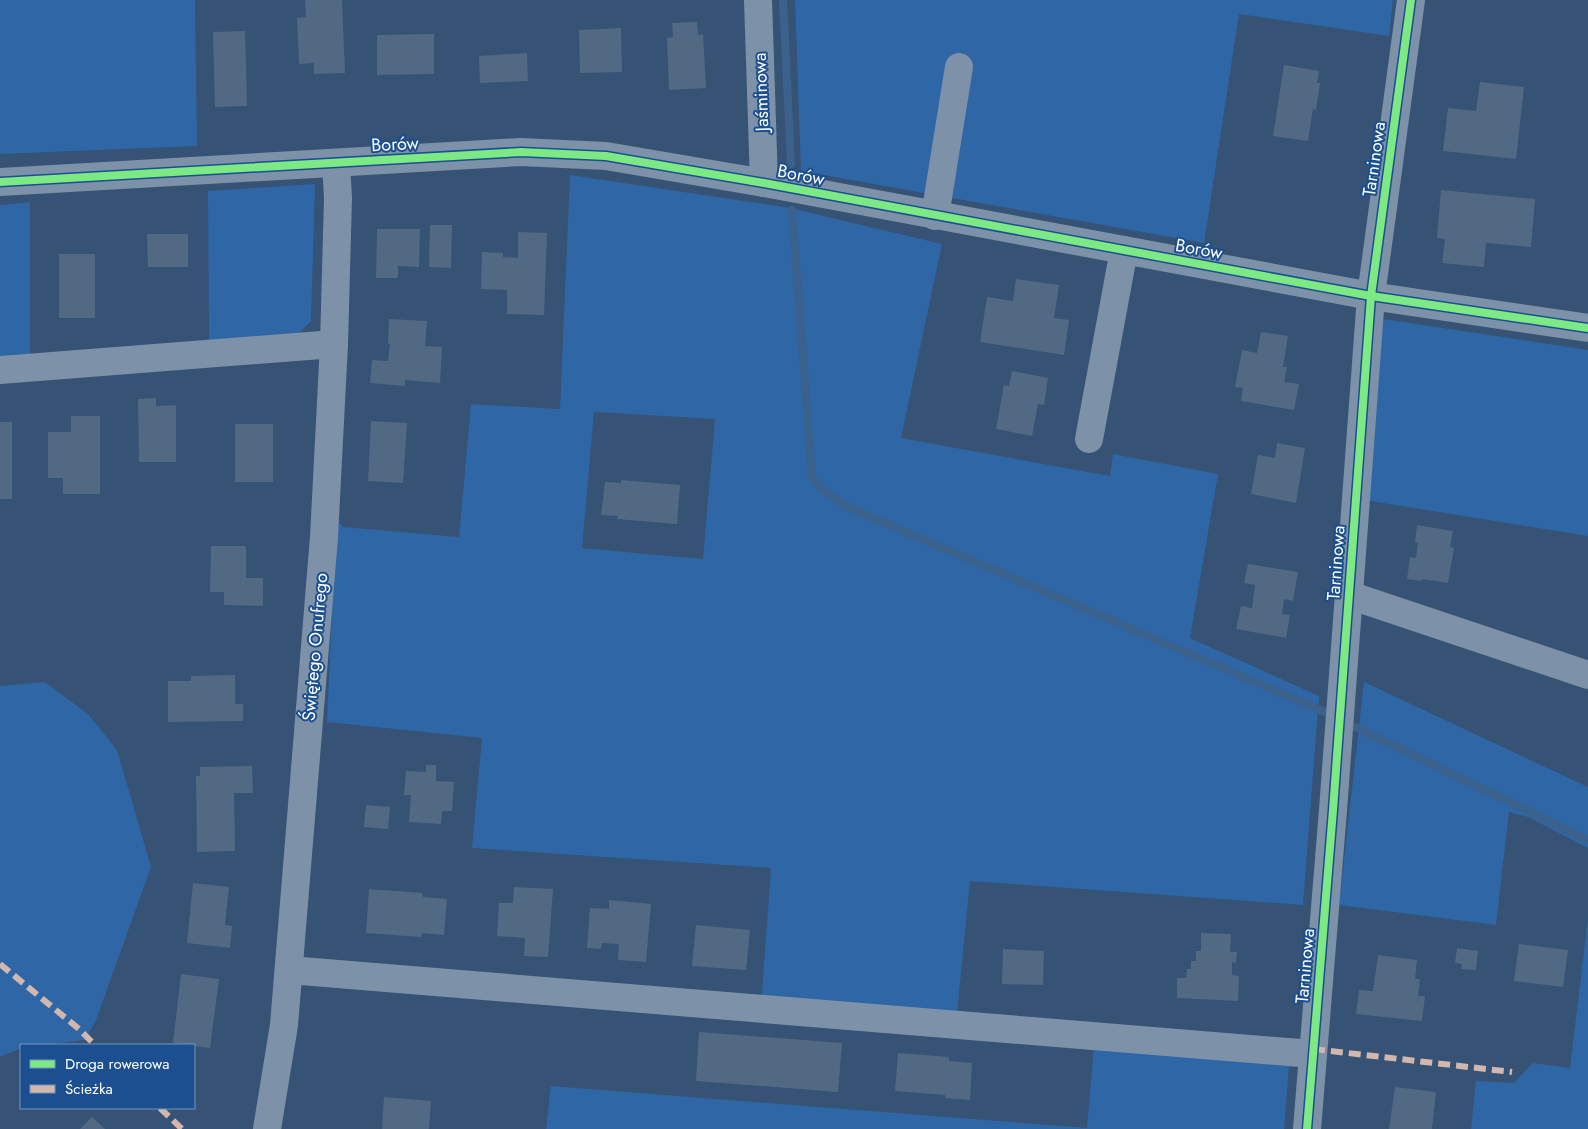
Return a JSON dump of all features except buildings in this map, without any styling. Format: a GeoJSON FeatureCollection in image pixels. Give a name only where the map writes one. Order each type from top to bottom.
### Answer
{"type":"FeatureCollection","features":[{"type":"Feature","properties":{"kind":"street","name":"Jaśminowa"},"geometry":{"type":"LineString","coordinates":[[758,0],[764,183]]}},
{"type":"Feature","properties":{"kind":"street","name":"Tarninowa"},"geometry":{"type":"LineString","coordinates":[[1307,1129],[1333,810],[1370,296],[1411,0]]}},
{"type":"Feature","properties":{"kind":"street"},"geometry":{"type":"LineString","coordinates":[[935,216],[960,67]]}},
{"type":"Feature","properties":{"kind":"street","name":"Borów"},"geometry":{"type":"LineString","coordinates":[[0,182],[521,152],[597,156],[764,183],[1370,296],[1588,328]]}},
{"type":"Feature","properties":{"kind":"street","name":"Świętego Onufrego"},"geometry":{"type":"LineString","coordinates":[[267,1129],[284,1026],[324,537],[334,344],[338,198],[336,163]]}},
{"type":"Feature","properties":{"kind":"street"},"geometry":{"type":"LineString","coordinates":[[1089,439],[1124,250]]}},
{"type":"Feature","properties":{"kind":"street"},"geometry":{"type":"LineString","coordinates":[[0,370],[334,344]]}},
{"type":"Feature","properties":{"kind":"street"},"geometry":{"type":"LineString","coordinates":[[1349,595],[1588,675]]}},
{"type":"Feature","properties":{"kind":"street"},"geometry":{"type":"LineString","coordinates":[[289,970],[1312,1054]]}},
{"type":"Feature","properties":{"kind":"shaded area"},"geometry":{"type":"Polygon","coordinates":[[[0,0],[195,0],[197,146],[0,154],[0,0]]]}},
{"type":"Feature","properties":{"kind":"shaded area"},"geometry":{"type":"Polygon","coordinates":[[[795,0],[1393,0],[1389,36],[1239,14],[1204,243],[801,171],[795,0]]]}},
{"type":"Feature","properties":{"kind":"shaded area"},"geometry":{"type":"Polygon","coordinates":[[[570,175],[790,208],[942,244],[901,438],[1110,476],[1113,454],[1218,474],[1190,638],[1319,696],[1303,905],[970,881],[957,1013],[1289,1066],[1284,1129],[546,1129],[551,1086],[1087,1128],[1094,1046],[760,1021],[771,868],[472,848],[482,738],[327,722],[336,519],[343,527],[459,537],[471,404],[560,409],[570,175]],[[594,412],[582,548],[703,559],[715,419],[594,412]]]}},
{"type":"Feature","properties":{"kind":"shaded area"},"geometry":{"type":"Polygon","coordinates":[[[315,184],[311,321],[293,339],[209,344],[208,191],[315,184]]]}},
{"type":"Feature","properties":{"kind":"shaded area"},"geometry":{"type":"Polygon","coordinates":[[[30,202],[30,359],[0,362],[0,205],[30,202]]]}},
{"type":"Feature","properties":{"kind":"shaded area"},"geometry":{"type":"Polygon","coordinates":[[[1383,319],[1588,350],[1588,536],[1364,500],[1383,319]]]}},
{"type":"Feature","properties":{"kind":"shaded area"},"geometry":{"type":"Polygon","coordinates":[[[45,682],[88,714],[117,750],[151,867],[96,1020],[85,1040],[51,1044],[20,1044],[20,1048],[0,1057],[0,686],[45,682]]]}},
{"type":"Feature","properties":{"kind":"shaded area"},"geometry":{"type":"Polygon","coordinates":[[[1364,682],[1588,787],[1588,848],[1528,817],[1509,812],[1496,925],[1339,905],[1364,682]]]}},
{"type":"Feature","properties":{"kind":"shaded area"},"geometry":{"type":"Polygon","coordinates":[[[1588,918],[1588,1129],[1471,1129],[1476,1081],[1514,1083],[1533,1063],[1570,1068],[1588,918]]]}},
{"type":"Feature","properties":{"kind":"waterway"},"geometry":{"type":"LineString","coordinates":[[783,0],[791,164]]}},
{"type":"Feature","properties":{"kind":"waterway"},"geometry":{"type":"LineString","coordinates":[[792,210],[812,477],[819,487],[845,506],[1325,712]]}},
{"type":"Feature","properties":{"kind":"waterway"},"geometry":{"type":"LineString","coordinates":[[1351,725],[1588,840]]}},
{"type":"Feature","properties":{"kind":"marked path"},"geometry":{"type":"LineString","coordinates":[[0,964],[79,1029],[94,1044]]}},
{"type":"Feature","properties":{"kind":"marked path"},"geometry":{"type":"LineString","coordinates":[[1313,1049],[1512,1072]]}},
{"type":"Feature","properties":{"kind":"marked path"},"geometry":{"type":"LineString","coordinates":[[161,1109],[182,1129]]}},
{"type":"Feature","properties":{"kind":"cycle path"},"geometry":{"type":"LineString","coordinates":[[1307,1129],[1371,296],[1411,0]]}},
{"type":"Feature","properties":{"kind":"cycle path"},"geometry":{"type":"LineString","coordinates":[[0,182],[521,152],[606,156],[764,183],[1371,296],[1588,328]]}}]}
